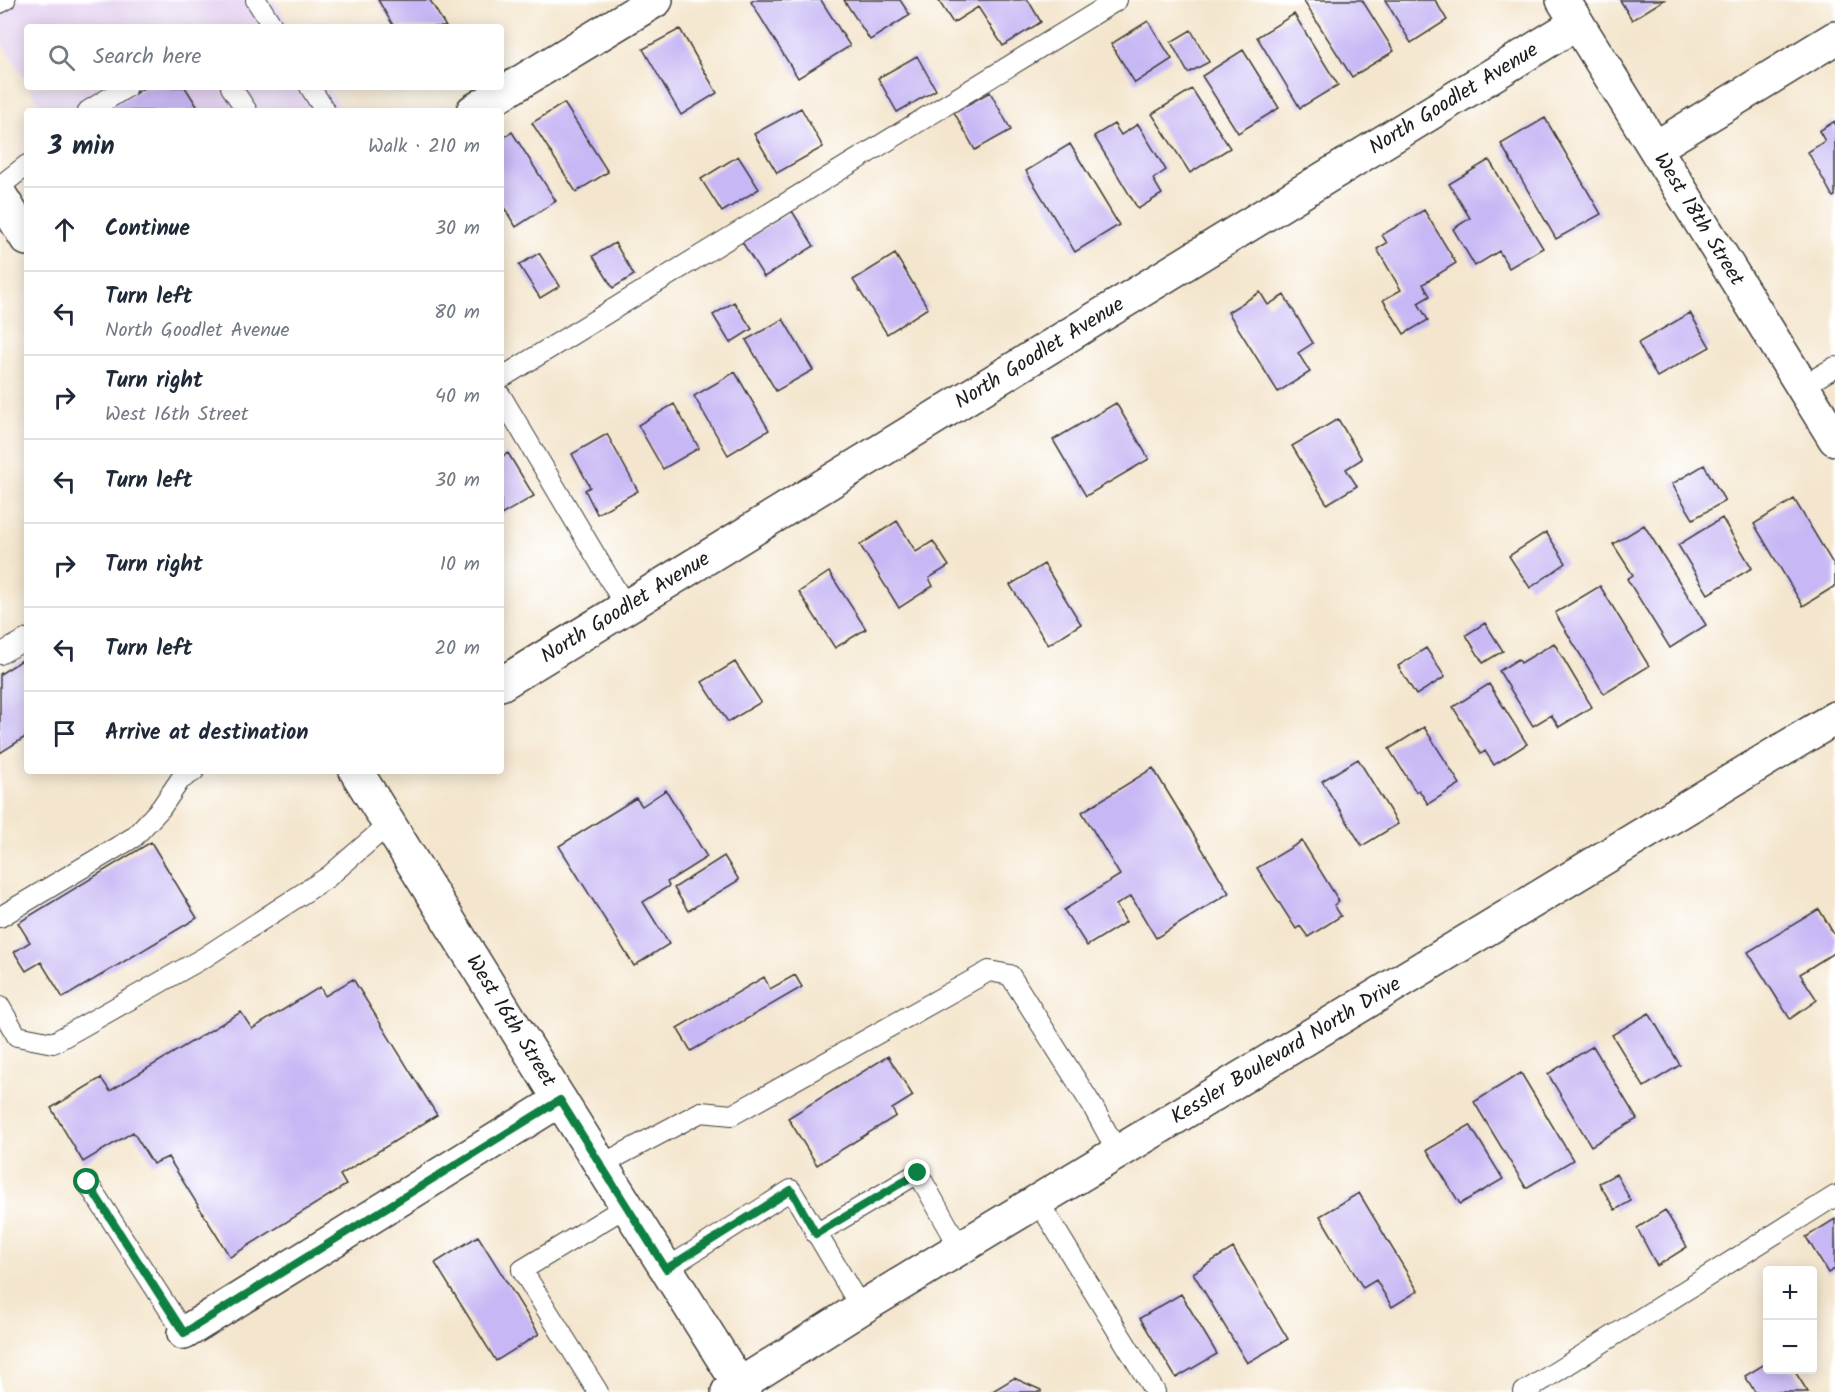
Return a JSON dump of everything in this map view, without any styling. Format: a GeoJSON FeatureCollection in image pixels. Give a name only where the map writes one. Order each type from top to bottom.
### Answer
{"type":"FeatureCollection","features":[{"type":"Feature","properties":{"kind":"street"},"geometry":{"type":"LineString","coordinates":[[478,108],[656,0]]}},
{"type":"Feature","properties":{"kind":"street","name":"West 18th Street"},"geometry":{"type":"LineString","coordinates":[[1570,11],[1835,439]]}},
{"type":"Feature","properties":{"kind":"street","name":"North Goodlet Avenue"},"geometry":{"type":"LineString","coordinates":[[504,682],[1570,11]]}},
{"type":"Feature","properties":{"kind":"street"},"geometry":{"type":"LineString","coordinates":[[1655,148],[1835,38]]}},
{"type":"Feature","properties":{"kind":"street","name":"Kessler Boulevard North Drive"},"geometry":{"type":"LineString","coordinates":[[737,1389],[861,1308],[1835,718]]}},
{"type":"Feature","properties":{"kind":"street","name":"West 16th Street"},"geometry":{"type":"LineString","coordinates":[[359,774],[666,1269],[737,1389]]}},
{"type":"Feature","properties":{"kind":"street"},"geometry":{"type":"LineString","coordinates":[[184,1333],[560,1100]]}},
{"type":"Feature","properties":{"kind":"lane"},"geometry":{"type":"LineString","coordinates":[[0,3],[5,0]]}},
{"type":"Feature","properties":{"kind":"lane"},"geometry":{"type":"LineString","coordinates":[[256,0],[271,24]]}},
{"type":"Feature","properties":{"kind":"lane"},"geometry":{"type":"LineString","coordinates":[[504,376],[1117,0]]}},
{"type":"Feature","properties":{"kind":"lane"},"geometry":{"type":"LineString","coordinates":[[93,108],[122,90]]}},
{"type":"Feature","properties":{"kind":"lane"},"geometry":{"type":"LineString","coordinates":[[233,90],[245,108]]}},
{"type":"Feature","properties":{"kind":"lane"},"geometry":{"type":"LineString","coordinates":[[312,90],[323,108]]}},
{"type":"Feature","properties":{"kind":"lane"},"geometry":{"type":"LineString","coordinates":[[8,211],[24,172]]}},
{"type":"Feature","properties":{"kind":"lane"},"geometry":{"type":"LineString","coordinates":[[1803,386],[1835,367]]}},
{"type":"Feature","properties":{"kind":"lane"},"geometry":{"type":"LineString","coordinates":[[504,401],[626,606]]}},
{"type":"Feature","properties":{"kind":"lane"},"geometry":{"type":"LineString","coordinates":[[0,654],[24,641]]}},
{"type":"Feature","properties":{"kind":"lane"},"geometry":{"type":"LineString","coordinates":[[0,916],[134,837],[161,808],[180,780],[189,774]]}},
{"type":"Feature","properties":{"kind":"lane"},"geometry":{"type":"LineString","coordinates":[[0,1008],[17,1036],[53,1043],[205,957],[328,877],[389,824]]}},
{"type":"Feature","properties":{"kind":"lane"},"geometry":{"type":"LineString","coordinates":[[601,1165],[701,1112],[732,1115],[989,971],[1010,975],[1093,1107],[1118,1152]]}},
{"type":"Feature","properties":{"kind":"lane"},"geometry":{"type":"LineString","coordinates":[[816,1234],[918,1173],[960,1248]]}},
{"type":"Feature","properties":{"kind":"lane"},"geometry":{"type":"LineString","coordinates":[[87,1182],[184,1333]]}},
{"type":"Feature","properties":{"kind":"lane"},"geometry":{"type":"LineString","coordinates":[[666,1269],[791,1190],[861,1308]]}},
{"type":"Feature","properties":{"kind":"lane"},"geometry":{"type":"LineString","coordinates":[[1524,1392],[1835,1196]]}},
{"type":"Feature","properties":{"kind":"lane"},"geometry":{"type":"LineString","coordinates":[[1038,1201],[1155,1392]]}},
{"type":"Feature","properties":{"kind":"lane"},"geometry":{"type":"LineString","coordinates":[[598,1392],[522,1270],[627,1206]]}},
{"type":"Feature","properties":{"kind":"shaded area"},"geometry":{"type":"Polygon","coordinates":[[[0,0],[274,0],[288,24],[24,24],[24,78],[0,39],[0,0]]]}},
{"type":"Feature","properties":{"kind":"shaded area"},"geometry":{"type":"Polygon","coordinates":[[[31,90],[330,90],[341,108],[42,108],[31,90]]]}},
{"type":"Feature","properties":{"kind":"building"},"geometry":{"type":"Polygon","coordinates":[[[378,0],[430,0],[444,24],[392,24],[378,0]]]}},
{"type":"Feature","properties":{"kind":"building"},"geometry":{"type":"Polygon","coordinates":[[[754,0],[821,0],[850,46],[798,78],[751,2],[754,0]]]}},
{"type":"Feature","properties":{"kind":"building"},"geometry":{"type":"Polygon","coordinates":[[[844,0],[900,0],[910,15],[870,40],[844,0]]]}},
{"type":"Feature","properties":{"kind":"building"},"geometry":{"type":"Polygon","coordinates":[[[938,0],[1028,0],[1041,22],[1003,46],[978,7],[953,23],[938,0]]]}},
{"type":"Feature","properties":{"kind":"building"},"geometry":{"type":"Polygon","coordinates":[[[1303,0],[1362,0],[1394,51],[1352,77],[1303,0]]]}},
{"type":"Feature","properties":{"kind":"building"},"geometry":{"type":"Polygon","coordinates":[[[1385,0],[1435,0],[1447,20],[1411,43],[1385,0]]]}},
{"type":"Feature","properties":{"kind":"building"},"geometry":{"type":"Polygon","coordinates":[[[1620,0],[1664,0],[1632,20],[1620,0]]]}},
{"type":"Feature","properties":{"kind":"building"},"geometry":{"type":"Polygon","coordinates":[[[1294,14],[1338,85],[1300,108],[1257,37],[1294,14]]]}},
{"type":"Feature","properties":{"kind":"building"},"geometry":{"type":"Polygon","coordinates":[[[1148,21],[1172,59],[1135,83],[1111,44],[1148,21]]]}},
{"type":"Feature","properties":{"kind":"building"},"geometry":{"type":"Polygon","coordinates":[[[680,29],[717,93],[681,115],[643,49],[680,29]]]}},
{"type":"Feature","properties":{"kind":"building"},"geometry":{"type":"Polygon","coordinates":[[[1191,30],[1209,62],[1188,73],[1171,42],[1191,30]]]}},
{"type":"Feature","properties":{"kind":"building"},"geometry":{"type":"Polygon","coordinates":[[[1243,50],[1279,108],[1238,133],[1202,76],[1243,50]]]}},
{"type":"Feature","properties":{"kind":"building"},"geometry":{"type":"Polygon","coordinates":[[[917,56],[936,90],[897,112],[878,78],[917,56]]]}},
{"type":"Feature","properties":{"kind":"building"},"geometry":{"type":"Polygon","coordinates":[[[1192,89],[1230,148],[1190,173],[1152,114],[1192,89]]]}},
{"type":"Feature","properties":{"kind":"building"},"geometry":{"type":"Polygon","coordinates":[[[140,90],[187,90],[198,108],[112,108],[140,90]]]}},
{"type":"Feature","properties":{"kind":"building"},"geometry":{"type":"Polygon","coordinates":[[[990,92],[1011,130],[975,150],[954,112],[990,92]]]}},
{"type":"Feature","properties":{"kind":"building"},"geometry":{"type":"Polygon","coordinates":[[[564,103],[608,172],[576,192],[532,123],[564,103]]]}},
{"type":"Feature","properties":{"kind":"building"},"geometry":{"type":"Polygon","coordinates":[[[801,108],[823,147],[777,173],[754,134],[801,108]]]}},
{"type":"Feature","properties":{"kind":"building"},"geometry":{"type":"Polygon","coordinates":[[[1545,118],[1601,214],[1556,239],[1501,144],[1545,118]]]}},
{"type":"Feature","properties":{"kind":"building"},"geometry":{"type":"Polygon","coordinates":[[[1835,121],[1835,196],[1833,197],[1808,152],[1825,141],[1819,131],[1835,121]]]}},
{"type":"Feature","properties":{"kind":"building"},"geometry":{"type":"Polygon","coordinates":[[[1114,124],[1121,135],[1138,124],[1166,170],[1153,179],[1162,194],[1138,209],[1094,136],[1114,124]]]}},
{"type":"Feature","properties":{"kind":"building"},"geometry":{"type":"Polygon","coordinates":[[[512,132],[556,201],[516,227],[504,208],[504,137],[512,132]]]}},
{"type":"Feature","properties":{"kind":"building"},"geometry":{"type":"Polygon","coordinates":[[[1070,144],[1119,225],[1075,252],[1026,171],[1070,144]]]}},
{"type":"Feature","properties":{"kind":"building"},"geometry":{"type":"Polygon","coordinates":[[[738,156],[759,189],[722,212],[701,179],[738,156]]]}},
{"type":"Feature","properties":{"kind":"building"},"geometry":{"type":"Polygon","coordinates":[[[1489,160],[1543,248],[1509,268],[1499,251],[1475,266],[1453,229],[1470,218],[1449,184],[1489,160]]]}},
{"type":"Feature","properties":{"kind":"building"},"geometry":{"type":"Polygon","coordinates":[[[1424,210],[1456,263],[1423,284],[1430,296],[1418,303],[1428,320],[1404,334],[1383,300],[1401,290],[1377,249],[1387,243],[1382,235],[1424,210]]]}},
{"type":"Feature","properties":{"kind":"building"},"geometry":{"type":"Polygon","coordinates":[[[792,211],[814,246],[764,277],[742,242],[792,211]]]}},
{"type":"Feature","properties":{"kind":"building"},"geometry":{"type":"Polygon","coordinates":[[[615,243],[634,275],[613,288],[593,256],[615,243]]]}},
{"type":"Feature","properties":{"kind":"building"},"geometry":{"type":"Polygon","coordinates":[[[539,253],[560,286],[540,298],[519,265],[539,253]]]}},
{"type":"Feature","properties":{"kind":"building"},"geometry":{"type":"Polygon","coordinates":[[[895,254],[928,308],[887,334],[853,280],[895,254]]]}},
{"type":"Feature","properties":{"kind":"building"},"geometry":{"type":"Polygon","coordinates":[[[1260,292],[1268,305],[1284,295],[1313,343],[1298,353],[1310,372],[1278,392],[1228,312],[1260,292]]]}},
{"type":"Feature","properties":{"kind":"building"},"geometry":{"type":"Polygon","coordinates":[[[734,302],[752,329],[730,343],[713,315],[734,302]]]}},
{"type":"Feature","properties":{"kind":"building"},"geometry":{"type":"Polygon","coordinates":[[[1690,313],[1710,347],[1657,377],[1638,343],[1690,313]]]}},
{"type":"Feature","properties":{"kind":"building"},"geometry":{"type":"Polygon","coordinates":[[[783,319],[813,370],[776,391],[746,340],[783,319]]]}},
{"type":"Feature","properties":{"kind":"building"},"geometry":{"type":"Polygon","coordinates":[[[735,372],[769,430],[728,455],[694,396],[735,372]]]}},
{"type":"Feature","properties":{"kind":"building"},"geometry":{"type":"Polygon","coordinates":[[[1116,403],[1149,459],[1086,496],[1053,440],[1116,403]]]}},
{"type":"Feature","properties":{"kind":"building"},"geometry":{"type":"Polygon","coordinates":[[[674,404],[699,448],[663,469],[638,425],[674,404]]]}},
{"type":"Feature","properties":{"kind":"building"},"geometry":{"type":"Polygon","coordinates":[[[1338,419],[1362,459],[1346,469],[1357,486],[1327,504],[1292,446],[1338,419]]]}},
{"type":"Feature","properties":{"kind":"building"},"geometry":{"type":"Polygon","coordinates":[[[607,434],[638,491],[597,514],[585,490],[590,487],[572,454],[607,434]]]}},
{"type":"Feature","properties":{"kind":"building"},"geometry":{"type":"Polygon","coordinates":[[[508,453],[534,496],[504,513],[504,455],[508,453]]]}},
{"type":"Feature","properties":{"kind":"building"},"geometry":{"type":"Polygon","coordinates":[[[1704,465],[1725,501],[1693,519],[1672,484],[1704,465]]]}},
{"type":"Feature","properties":{"kind":"building"},"geometry":{"type":"Polygon","coordinates":[[[1794,499],[1835,567],[1835,586],[1803,606],[1754,524],[1794,499]]]}},
{"type":"Feature","properties":{"kind":"building"},"geometry":{"type":"Polygon","coordinates":[[[1722,518],[1752,568],[1708,594],[1678,545],[1722,518]]]}},
{"type":"Feature","properties":{"kind":"building"},"geometry":{"type":"Polygon","coordinates":[[[897,521],[916,552],[933,541],[949,566],[929,578],[933,586],[899,608],[860,545],[897,521]]]}},
{"type":"Feature","properties":{"kind":"building"},"geometry":{"type":"Polygon","coordinates":[[[1644,525],[1706,625],[1670,648],[1627,579],[1633,575],[1613,544],[1644,525]]]}},
{"type":"Feature","properties":{"kind":"building"},"geometry":{"type":"Polygon","coordinates":[[[1546,532],[1566,563],[1530,588],[1509,556],[1546,532]]]}},
{"type":"Feature","properties":{"kind":"building"},"geometry":{"type":"Polygon","coordinates":[[[1044,564],[1081,624],[1048,645],[1010,585],[1044,564]]]}},
{"type":"Feature","properties":{"kind":"building"},"geometry":{"type":"Polygon","coordinates":[[[829,572],[866,629],[835,648],[799,592],[829,572]]]}},
{"type":"Feature","properties":{"kind":"building"},"geometry":{"type":"Polygon","coordinates":[[[1600,586],[1649,666],[1604,694],[1555,613],[1600,586]]]}},
{"type":"Feature","properties":{"kind":"building"},"geometry":{"type":"Polygon","coordinates":[[[1485,623],[1503,651],[1483,663],[1466,635],[1485,623]]]}},
{"type":"Feature","properties":{"kind":"building"},"geometry":{"type":"Polygon","coordinates":[[[1554,643],[1592,707],[1559,727],[1551,715],[1533,726],[1499,671],[1518,659],[1521,663],[1554,643]]]}},
{"type":"Feature","properties":{"kind":"building"},"geometry":{"type":"Polygon","coordinates":[[[1426,648],[1445,677],[1416,695],[1398,666],[1426,648]]]}},
{"type":"Feature","properties":{"kind":"building"},"geometry":{"type":"Polygon","coordinates":[[[24,659],[24,738],[0,753],[0,674],[24,659]]]}},
{"type":"Feature","properties":{"kind":"building"},"geometry":{"type":"Polygon","coordinates":[[[735,662],[761,702],[728,722],[702,682],[735,662]]]}},
{"type":"Feature","properties":{"kind":"building"},"geometry":{"type":"Polygon","coordinates":[[[1489,684],[1527,744],[1494,765],[1485,751],[1481,754],[1453,707],[1489,684]]]}},
{"type":"Feature","properties":{"kind":"building"},"geometry":{"type":"Polygon","coordinates":[[[1424,727],[1460,784],[1428,804],[1419,790],[1416,792],[1389,749],[1424,727]]]}},
{"type":"Feature","properties":{"kind":"building"},"geometry":{"type":"Polygon","coordinates":[[[1358,759],[1398,824],[1362,846],[1322,781],[1358,759]]]}},
{"type":"Feature","properties":{"kind":"building"},"geometry":{"type":"Polygon","coordinates":[[[1153,768],[1229,893],[1156,938],[1131,896],[1116,905],[1126,922],[1087,946],[1064,910],[1120,875],[1082,812],[1153,768]]]}},
{"type":"Feature","properties":{"kind":"building"},"geometry":{"type":"Polygon","coordinates":[[[666,790],[707,857],[667,882],[669,886],[643,902],[669,944],[634,966],[559,846],[636,798],[642,806],[666,790]]]}},
{"type":"Feature","properties":{"kind":"building"},"geometry":{"type":"Polygon","coordinates":[[[1302,841],[1339,901],[1334,905],[1341,916],[1308,937],[1300,926],[1296,929],[1257,868],[1302,841]]]}},
{"type":"Feature","properties":{"kind":"building"},"geometry":{"type":"Polygon","coordinates":[[[151,842],[197,918],[63,998],[41,962],[26,971],[14,952],[30,942],[18,923],[151,842]]]}},
{"type":"Feature","properties":{"kind":"building"},"geometry":{"type":"Polygon","coordinates":[[[724,856],[739,880],[688,911],[674,888],[724,856]]]}},
{"type":"Feature","properties":{"kind":"building"},"geometry":{"type":"Polygon","coordinates":[[[1819,909],[1835,936],[1835,952],[1800,974],[1817,1000],[1790,1019],[1748,952],[1819,909]]]}},
{"type":"Feature","properties":{"kind":"building"},"geometry":{"type":"Polygon","coordinates":[[[795,975],[802,987],[691,1051],[677,1028],[764,977],[770,989],[795,975]]]}},
{"type":"Feature","properties":{"kind":"building"},"geometry":{"type":"Polygon","coordinates":[[[353,979],[437,1115],[340,1175],[346,1185],[230,1257],[168,1157],[153,1164],[133,1132],[83,1162],[51,1108],[101,1078],[110,1091],[241,1012],[252,1029],[320,987],[325,996],[353,979]]]}},
{"type":"Feature","properties":{"kind":"building"},"geometry":{"type":"Polygon","coordinates":[[[1649,1013],[1680,1065],[1644,1087],[1612,1035],[1649,1013]]]}},
{"type":"Feature","properties":{"kind":"building"},"geometry":{"type":"Polygon","coordinates":[[[1593,1046],[1637,1119],[1591,1146],[1548,1074],[1593,1046]]]}},
{"type":"Feature","properties":{"kind":"building"},"geometry":{"type":"Polygon","coordinates":[[[888,1056],[913,1096],[892,1109],[896,1116],[817,1165],[788,1118],[888,1056]]]}},
{"type":"Feature","properties":{"kind":"building"},"geometry":{"type":"Polygon","coordinates":[[[1521,1073],[1573,1160],[1526,1188],[1474,1102],[1521,1073]]]}},
{"type":"Feature","properties":{"kind":"building"},"geometry":{"type":"Polygon","coordinates":[[[1470,1125],[1503,1179],[1460,1204],[1427,1150],[1470,1125]]]}},
{"type":"Feature","properties":{"kind":"building"},"geometry":{"type":"Polygon","coordinates":[[[1616,1174],[1631,1201],[1615,1210],[1599,1183],[1616,1174]]]}},
{"type":"Feature","properties":{"kind":"building"},"geometry":{"type":"Polygon","coordinates":[[[1359,1193],[1418,1291],[1392,1307],[1376,1280],[1363,1288],[1320,1216],[1359,1193]]]}},
{"type":"Feature","properties":{"kind":"building"},"geometry":{"type":"Polygon","coordinates":[[[1665,1210],[1687,1247],[1657,1266],[1637,1228],[1665,1210]]]}},
{"type":"Feature","properties":{"kind":"building"},"geometry":{"type":"Polygon","coordinates":[[[1835,1219],[1835,1269],[1828,1273],[1806,1237],[1835,1219]]]}},
{"type":"Feature","properties":{"kind":"building"},"geometry":{"type":"Polygon","coordinates":[[[478,1236],[539,1334],[496,1361],[435,1263],[478,1236]]]}},
{"type":"Feature","properties":{"kind":"building"},"geometry":{"type":"Polygon","coordinates":[[[1233,1248],[1288,1339],[1247,1363],[1193,1273],[1233,1248]]]}},
{"type":"Feature","properties":{"kind":"building"},"geometry":{"type":"Polygon","coordinates":[[[1181,1294],[1217,1354],[1176,1378],[1140,1318],[1181,1294]]]}},
{"type":"Feature","properties":{"kind":"building"},"geometry":{"type":"Polygon","coordinates":[[[1763,1365],[1763,1374],[1797,1374],[1808,1392],[1755,1392],[1745,1376],[1763,1365]]]}},
{"type":"Feature","properties":{"kind":"building"},"geometry":{"type":"Polygon","coordinates":[[[1014,1378],[1041,1390],[1041,1392],[991,1392],[1014,1378]]]}},
{"type":"Feature","properties":{"kind":"route"},"geometry":{"type":"LineString","coordinates":[[87,1182],[184,1333],[560,1100],[666,1269],[791,1190],[816,1234],[918,1173]]}}]}
